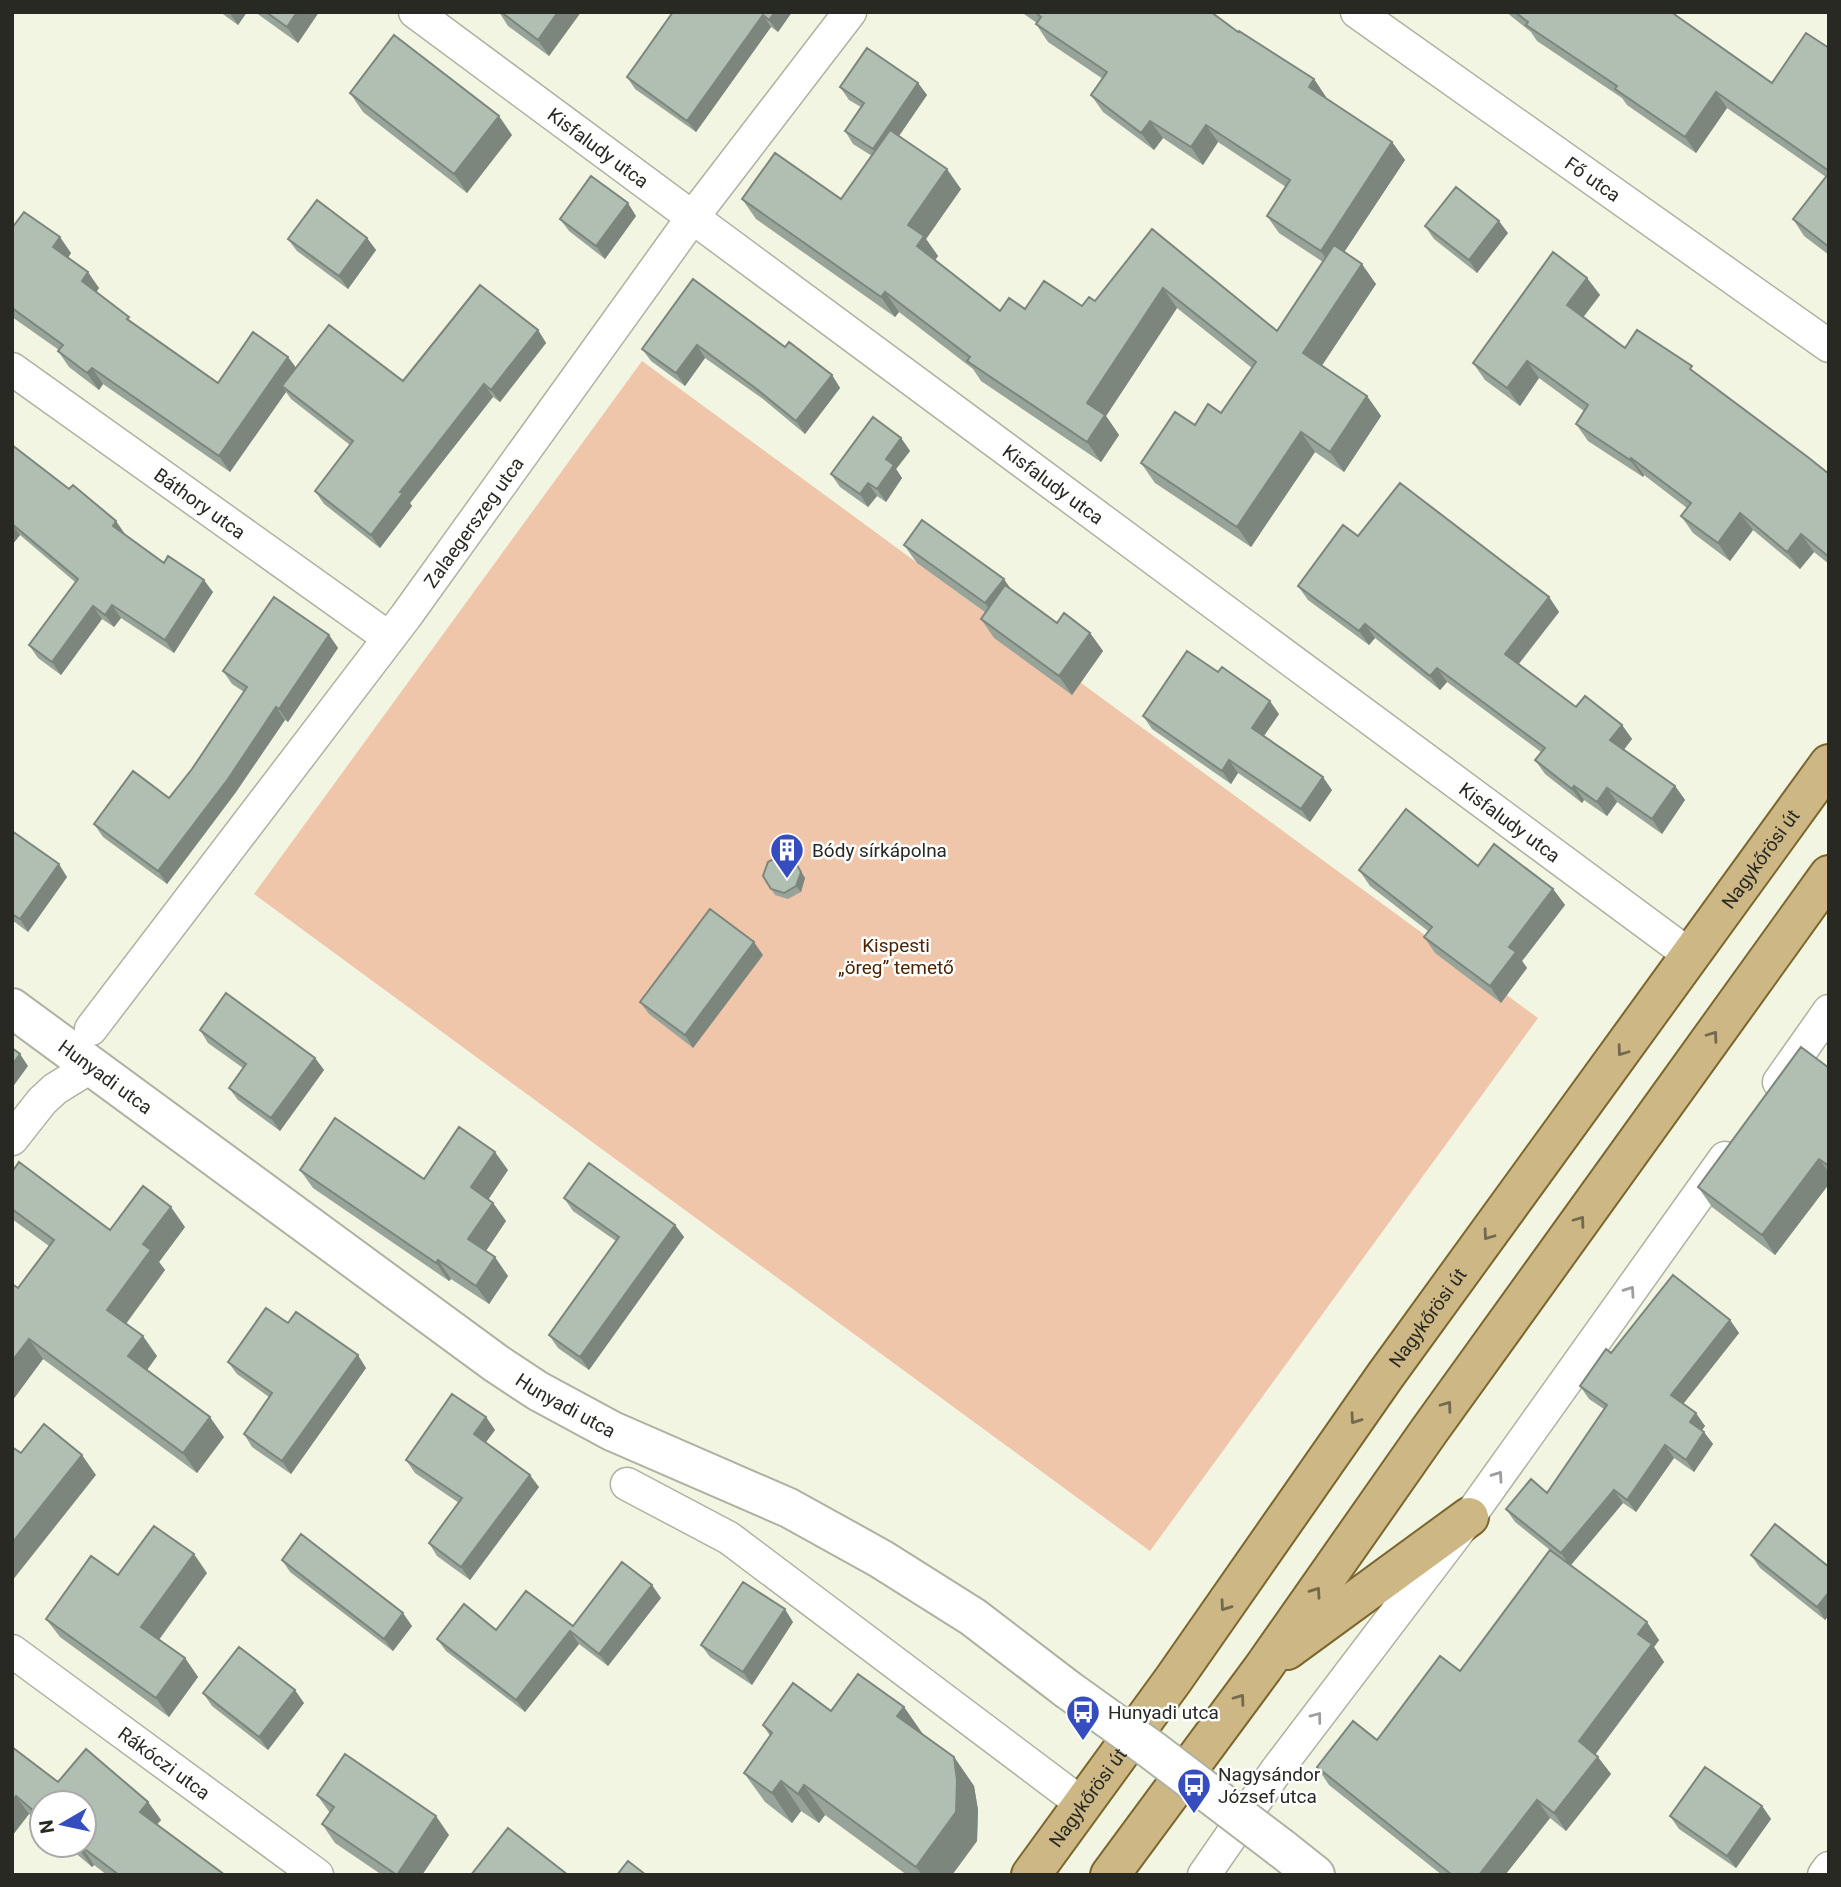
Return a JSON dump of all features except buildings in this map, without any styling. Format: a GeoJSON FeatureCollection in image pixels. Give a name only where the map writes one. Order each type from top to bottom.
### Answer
{"type":"FeatureCollection","features":[{"type":"Feature","properties":{"kind":"main road","name":"Nagykőrösi út"},"geometry":{"type":"LineString","coordinates":[[1031,1875],[1173,1681],[1384,1376],[1829,764]]}},
{"type":"Feature","properties":{"kind":"main road"},"geometry":{"type":"LineString","coordinates":[[1110,1875],[1263,1668],[1429,1431],[1829,875]]}},
{"type":"Feature","properties":{"kind":"main road"},"geometry":{"type":"LineString","coordinates":[[1263,1668],[1469,1517]]}},
{"type":"Feature","properties":{"kind":"street","name":"Kisfaludy utca"},"geometry":{"type":"LineString","coordinates":[[415,12],[1691,956]]}},
{"type":"Feature","properties":{"kind":"street","name":"Zalaegerszeg utca"},"geometry":{"type":"LineString","coordinates":[[12,1139],[42,1101],[92,1048],[692,218],[850,12]]}},
{"type":"Feature","properties":{"kind":"street","name":"Fő utca"},"geometry":{"type":"LineString","coordinates":[[1357,12],[1829,346]]}},
{"type":"Feature","properties":{"kind":"street","name":"Báthory utca"},"geometry":{"type":"LineString","coordinates":[[12,369],[389,638]]}},
{"type":"Feature","properties":{"kind":"street","name":"Hunyadi utca"},"geometry":{"type":"LineString","coordinates":[[12,1008],[92,1048],[497,1364],[538,1391],[612,1431],[789,1508],[881,1559],[973,1617],[1315,1875]]}},
{"type":"Feature","properties":{"kind":"street"},"geometry":{"type":"LineString","coordinates":[[1766,1100],[1824,1029]]}},
{"type":"Feature","properties":{"kind":"street"},"geometry":{"type":"LineString","coordinates":[[1204,1875],[1276,1771],[1469,1517],[1742,1134]]}},
{"type":"Feature","properties":{"kind":"street"},"geometry":{"type":"LineString","coordinates":[[627,1484],[729,1538],[1082,1803]]}},
{"type":"Feature","properties":{"kind":"street","name":"Rákóczi utca"},"geometry":{"type":"LineString","coordinates":[[12,1651],[317,1875]]}},
{"type":"Feature","properties":{"kind":"street"},"geometry":{"type":"LineString","coordinates":[[1824,1875],[1829,1868]]}},
{"type":"Feature","properties":{"kind":"green space","name":"Kispesti „öreg” temető"},"geometry":{"type":"Polygon","coordinates":[[[642,361],[1538,1018],[1150,1551],[254,894],[642,361]]]}},
{"type":"Feature","properties":{"kind":"place","name":"Bódy sírkápolna"},"geometry":{"type":"Point","coordinates":[787,880]}},
{"type":"Feature","properties":{"kind":"place","name":"Hunyadi utca"},"geometry":{"type":"Point","coordinates":[1083,1742]}},
{"type":"Feature","properties":{"kind":"place","name":"Nagysándor József utca"},"geometry":{"type":"Point","coordinates":[1194,1815]}}]}
